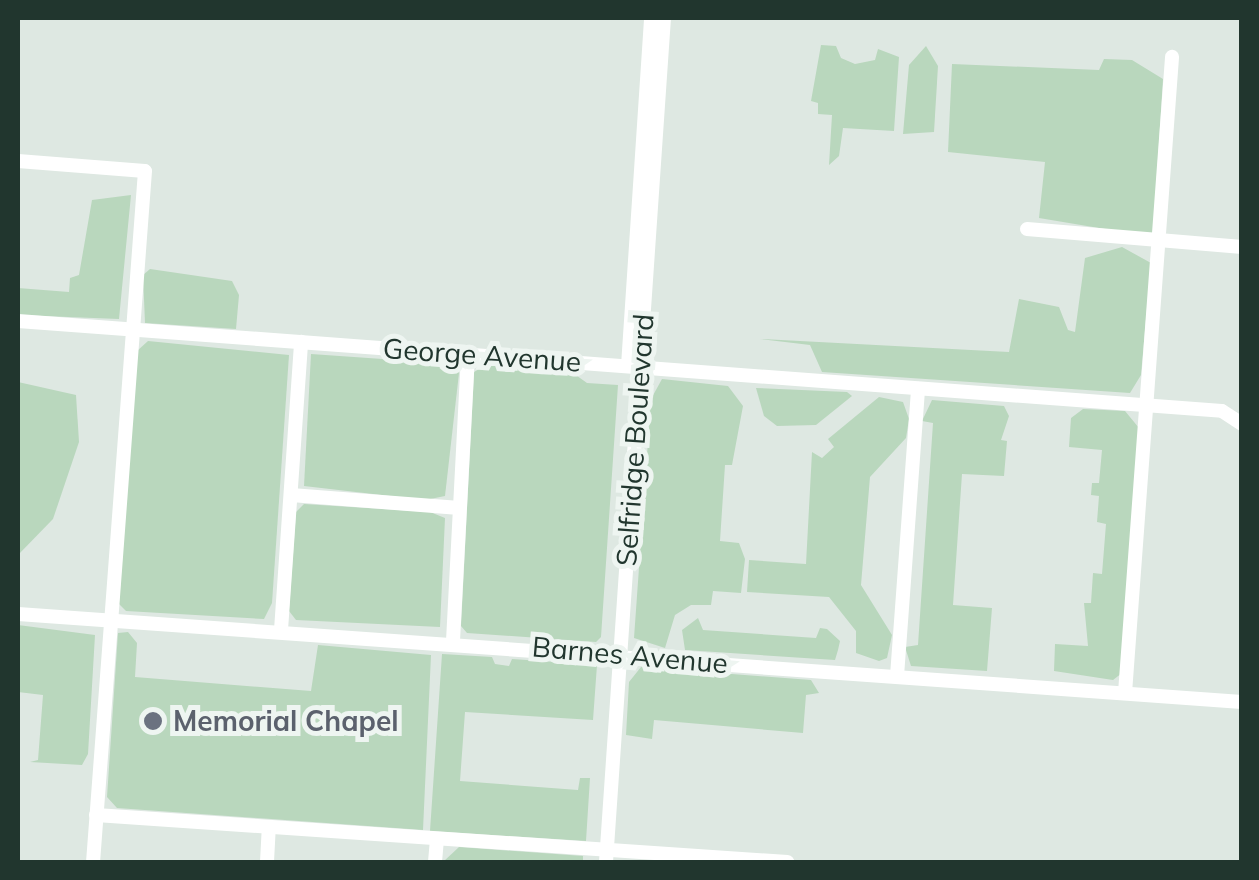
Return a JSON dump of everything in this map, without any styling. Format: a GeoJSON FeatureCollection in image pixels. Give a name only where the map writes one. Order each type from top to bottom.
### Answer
{"type":"FeatureCollection","features":[{"type":"Feature","properties":{"kind":"street"},"geometry":{"type":"LineString","coordinates":[[633,366],[650,18]]}},
{"type":"Feature","properties":{"kind":"street","name":"Selfridge Boulevard"},"geometry":{"type":"LineString","coordinates":[[606,856],[633,366],[664,18]]}},
{"type":"Feature","properties":{"kind":"street"},"geometry":{"type":"LineString","coordinates":[[1125,693],[1172,57]]}},
{"type":"Feature","properties":{"kind":"street"},"geometry":{"type":"LineString","coordinates":[[18,161],[145,171],[93,862]]}},
{"type":"Feature","properties":{"kind":"street"},"geometry":{"type":"LineString","coordinates":[[1027,229],[1161,244],[1242,247]]}},
{"type":"Feature","properties":{"kind":"street","name":"George Avenue"},"geometry":{"type":"LineString","coordinates":[[18,322],[1222,411],[1242,424]]}},
{"type":"Feature","properties":{"kind":"street"},"geometry":{"type":"LineString","coordinates":[[281,630],[301,342]]}},
{"type":"Feature","properties":{"kind":"street"},"geometry":{"type":"LineString","coordinates":[[453,641],[468,354]]}},
{"type":"Feature","properties":{"kind":"street"},"geometry":{"type":"LineString","coordinates":[[898,676],[918,390]]}},
{"type":"Feature","properties":{"kind":"street"},"geometry":{"type":"LineString","coordinates":[[291,495],[459,508]]}},
{"type":"Feature","properties":{"kind":"street","name":"Barnes Avenue"},"geometry":{"type":"LineString","coordinates":[[18,614],[453,641],[1242,702]]}},
{"type":"Feature","properties":{"kind":"street"},"geometry":{"type":"LineString","coordinates":[[96,814],[437,839],[606,856],[787,862]]}},
{"type":"Feature","properties":{"kind":"street"},"geometry":{"type":"LineString","coordinates":[[267,862],[269,826]]}},
{"type":"Feature","properties":{"kind":"street"},"geometry":{"type":"LineString","coordinates":[[435,862],[437,839]]}},
{"type":"Feature","properties":{"kind":"green space"},"geometry":{"type":"Polygon","coordinates":[[[821,45],[836,46],[841,58],[855,64],[875,60],[878,49],[899,57],[894,131],[843,128],[839,156],[829,165],[832,115],[818,114],[818,103],[811,101],[821,45]]]}},
{"type":"Feature","properties":{"kind":"green space"},"geometry":{"type":"Polygon","coordinates":[[[926,46],[938,66],[934,132],[903,134],[909,65],[926,46]]]}},
{"type":"Feature","properties":{"kind":"green space"},"geometry":{"type":"Polygon","coordinates":[[[1104,59],[1132,60],[1163,79],[1153,237],[1039,218],[1045,162],[948,152],[952,64],[1099,70],[1104,59]]]}},
{"type":"Feature","properties":{"kind":"green space"},"geometry":{"type":"Polygon","coordinates":[[[131,195],[119,319],[18,315],[18,288],[69,292],[70,278],[79,275],[92,200],[131,195]]]}},
{"type":"Feature","properties":{"kind":"green space"},"geometry":{"type":"Polygon","coordinates":[[[1122,247],[1151,263],[1141,375],[1130,393],[822,372],[810,345],[760,339],[1009,352],[1019,299],[1059,307],[1068,330],[1075,332],[1085,258],[1122,247]]]}},
{"type":"Feature","properties":{"kind":"green space"},"geometry":{"type":"Polygon","coordinates":[[[150,269],[232,281],[239,295],[236,329],[145,323],[143,275],[150,269]]]}},
{"type":"Feature","properties":{"kind":"green space"},"geometry":{"type":"Polygon","coordinates":[[[148,341],[289,355],[272,603],[264,619],[126,611],[119,604],[137,351],[148,341]]]}},
{"type":"Feature","properties":{"kind":"green space"},"geometry":{"type":"Polygon","coordinates":[[[311,354],[454,364],[459,373],[445,496],[425,500],[304,486],[311,354]]]}},
{"type":"Feature","properties":{"kind":"green space"},"geometry":{"type":"Polygon","coordinates":[[[486,365],[573,373],[587,383],[618,385],[601,637],[596,642],[467,633],[461,626],[474,372],[486,365]]]}},
{"type":"Feature","properties":{"kind":"green space"},"geometry":{"type":"Polygon","coordinates":[[[662,379],[728,386],[743,406],[732,465],[725,465],[720,541],[739,543],[745,559],[741,593],[713,591],[711,605],[691,605],[675,615],[665,648],[634,638],[651,399],[662,379]]]}},
{"type":"Feature","properties":{"kind":"green space"},"geometry":{"type":"Polygon","coordinates":[[[18,382],[76,395],[79,442],[53,519],[18,555],[18,382]]]}},
{"type":"Feature","properties":{"kind":"green space"},"geometry":{"type":"Polygon","coordinates":[[[756,388],[847,392],[852,396],[816,425],[777,426],[764,416],[756,388]]]}},
{"type":"Feature","properties":{"kind":"green space"},"geometry":{"type":"Polygon","coordinates":[[[879,397],[903,402],[909,419],[906,438],[870,477],[861,585],[892,635],[887,658],[879,661],[856,653],[856,631],[829,597],[747,592],[749,560],[806,564],[812,452],[822,458],[834,447],[828,439],[879,397]]]}},
{"type":"Feature","properties":{"kind":"green space"},"geometry":{"type":"Polygon","coordinates":[[[932,400],[1004,406],[1009,416],[1001,440],[1007,441],[1004,476],[962,474],[953,605],[992,608],[987,671],[911,666],[905,647],[918,645],[933,423],[922,421],[932,400]]]}},
{"type":"Feature","properties":{"kind":"green space"},"geometry":{"type":"Polygon","coordinates":[[[1083,409],[1125,411],[1139,428],[1122,673],[1113,680],[1054,671],[1055,644],[1088,646],[1084,603],[1091,603],[1093,573],[1102,574],[1106,524],[1097,522],[1099,496],[1091,495],[1092,483],[1099,483],[1102,450],[1069,447],[1071,418],[1083,409]]]}},
{"type":"Feature","properties":{"kind":"green space"},"geometry":{"type":"Polygon","coordinates":[[[304,504],[430,512],[445,518],[440,627],[296,620],[289,611],[296,512],[304,504]]]}},
{"type":"Feature","properties":{"kind":"green space"},"geometry":{"type":"Polygon","coordinates":[[[698,618],[703,630],[816,638],[820,628],[840,641],[835,660],[685,650],[682,630],[698,618]]]}},
{"type":"Feature","properties":{"kind":"green space"},"geometry":{"type":"Polygon","coordinates":[[[18,625],[95,635],[88,754],[82,765],[30,762],[38,760],[43,695],[18,692],[18,625]]]}},
{"type":"Feature","properties":{"kind":"green space"},"geometry":{"type":"Polygon","coordinates":[[[128,632],[137,643],[135,677],[311,691],[318,645],[431,655],[423,830],[117,808],[107,797],[118,633],[128,632]]]}},
{"type":"Feature","properties":{"kind":"green space"},"geometry":{"type":"Polygon","coordinates":[[[442,654],[492,657],[495,664],[509,666],[512,659],[597,665],[593,720],[465,712],[460,781],[578,790],[580,778],[590,778],[586,841],[430,831],[442,654]]]}},
{"type":"Feature","properties":{"kind":"green space"},"geometry":{"type":"Polygon","coordinates":[[[641,667],[811,680],[819,693],[806,695],[803,733],[654,720],[652,739],[626,735],[629,682],[641,667]]]}},
{"type":"Feature","properties":{"kind":"green space"},"geometry":{"type":"Polygon","coordinates":[[[459,847],[583,856],[583,862],[443,862],[459,847]]]}},
{"type":"Feature","properties":{"kind":"place","name":"Memorial Chapel"},"geometry":{"type":"Point","coordinates":[153,721]}}]}
